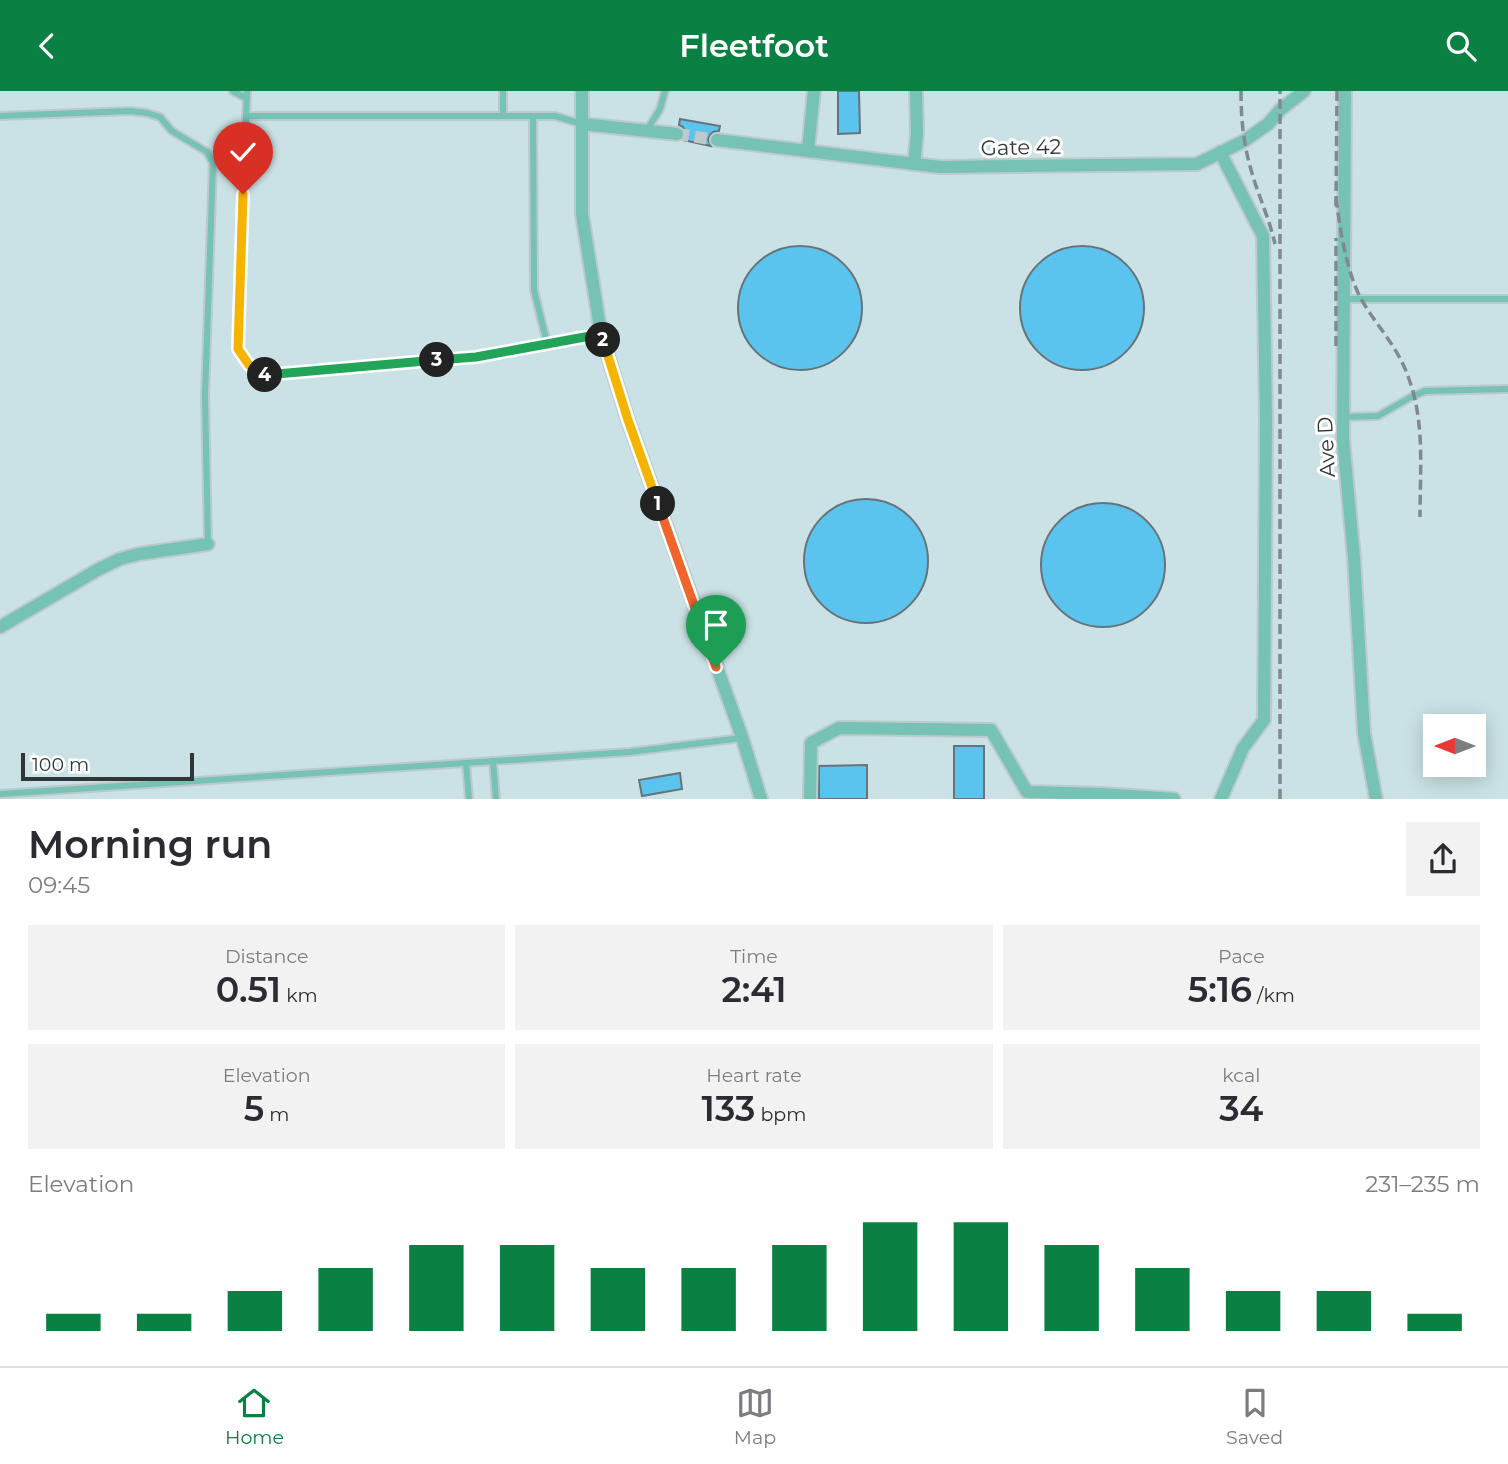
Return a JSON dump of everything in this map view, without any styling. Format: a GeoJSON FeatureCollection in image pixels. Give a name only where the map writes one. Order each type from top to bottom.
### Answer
{"type":"FeatureCollection","features":[{"type":"Feature","properties":{"kind":"street"},"geometry":{"type":"LineString","coordinates":[[582,91],[582,214],[601,334],[632,432],[742,737],[761,799]]}},
{"type":"Feature","properties":{"kind":"street"},"geometry":{"type":"LineString","coordinates":[[808,150],[814,91]]}},
{"type":"Feature","properties":{"kind":"street"},"geometry":{"type":"LineString","coordinates":[[914,164],[917,133],[916,91]]}},
{"type":"Feature","properties":{"kind":"street","name":"Gate 42"},"geometry":{"type":"LineString","coordinates":[[717,140],[940,167],[1197,164],[1244,141],[1268,124],[1280,110],[1304,91]]}},
{"type":"Feature","properties":{"kind":"street","name":"Ave D"},"geometry":{"type":"LineString","coordinates":[[1345,91],[1343,439],[1354,558],[1364,733],[1376,799]]}},
{"type":"Feature","properties":{"kind":"street"},"geometry":{"type":"LineString","coordinates":[[582,124],[677,134]]}},
{"type":"Feature","properties":{"kind":"street"},"geometry":{"type":"LineString","coordinates":[[1220,152],[1263,236],[1266,419],[1264,720],[1243,748],[1221,799]]}},
{"type":"Feature","properties":{"kind":"street"},"geometry":{"type":"LineString","coordinates":[[0,627],[120,559],[208,544]]}},
{"type":"Feature","properties":{"kind":"street"},"geometry":{"type":"LineString","coordinates":[[810,799],[811,743],[839,728],[991,730],[1027,792],[1174,799]]}},
{"type":"Feature","properties":{"kind":"lane"},"geometry":{"type":"LineString","coordinates":[[233,91],[247,95],[238,349],[249,365],[261,375],[476,357],[601,334]]}},
{"type":"Feature","properties":{"kind":"lane"},"geometry":{"type":"LineString","coordinates":[[503,91],[503,115]]}},
{"type":"Feature","properties":{"kind":"lane"},"geometry":{"type":"LineString","coordinates":[[646,131],[660,109],[665,91]]}},
{"type":"Feature","properties":{"kind":"lane"},"geometry":{"type":"LineString","coordinates":[[0,116],[130,111],[147,113],[160,117],[172,131],[207,152],[213,163],[205,396],[208,544]]}},
{"type":"Feature","properties":{"kind":"lane"},"geometry":{"type":"LineString","coordinates":[[246,115],[555,115],[582,124]]}},
{"type":"Feature","properties":{"kind":"lane"},"geometry":{"type":"LineString","coordinates":[[533,115],[534,290],[547,343]]}},
{"type":"Feature","properties":{"kind":"lane"},"geometry":{"type":"LineString","coordinates":[[1344,299],[1508,299]]}},
{"type":"Feature","properties":{"kind":"lane"},"geometry":{"type":"LineString","coordinates":[[1343,417],[1378,416],[1425,391],[1508,389]]}},
{"type":"Feature","properties":{"kind":"lane"},"geometry":{"type":"LineString","coordinates":[[0,794],[630,752],[742,737]]}},
{"type":"Feature","properties":{"kind":"lane"},"geometry":{"type":"LineString","coordinates":[[493,761],[496,799]]}},
{"type":"Feature","properties":{"kind":"lane"},"geometry":{"type":"LineString","coordinates":[[466,763],[469,799]]}},
{"type":"Feature","properties":{"kind":"lane"},"geometry":{"type":"LineString","coordinates":[[87,789],[87,799]]}},
{"type":"Feature","properties":{"kind":"shaded area"},"geometry":{"type":"Polygon","coordinates":[[[0,91],[1508,91],[1508,799],[0,799],[0,91]]]}},
{"type":"Feature","properties":{"kind":"building"},"geometry":{"type":"Polygon","coordinates":[[[838,91],[859,91],[860,133],[838,134],[838,91]]]}},
{"type":"Feature","properties":{"kind":"building"},"geometry":{"type":"Polygon","coordinates":[[[680,119],[720,126],[719,131],[710,135],[708,140],[711,146],[683,140],[686,134],[679,125],[680,119]]]}},
{"type":"Feature","properties":{"kind":"building"},"geometry":{"type":"Polygon","coordinates":[[[800,246],[824,251],[844,264],[857,284],[862,308],[857,332],[844,352],[824,365],[800,370],[776,365],[756,352],[743,332],[738,308],[743,284],[756,264],[776,251],[800,246]]]}},
{"type":"Feature","properties":{"kind":"building"},"geometry":{"type":"Polygon","coordinates":[[[1082,246],[1106,251],[1126,264],[1139,284],[1144,308],[1139,332],[1126,352],[1106,365],[1082,370],[1058,365],[1038,352],[1025,332],[1020,308],[1025,284],[1038,264],[1058,251],[1082,246]]]}},
{"type":"Feature","properties":{"kind":"building"},"geometry":{"type":"Polygon","coordinates":[[[866,499],[890,504],[910,517],[923,537],[928,561],[923,585],[910,605],[890,618],[866,623],[842,618],[822,605],[809,585],[804,561],[809,537],[822,517],[842,504],[866,499]]]}},
{"type":"Feature","properties":{"kind":"building"},"geometry":{"type":"Polygon","coordinates":[[[1103,503],[1127,508],[1147,521],[1160,541],[1165,565],[1160,589],[1147,609],[1127,622],[1103,627],[1079,622],[1059,609],[1046,589],[1041,565],[1046,541],[1059,521],[1079,508],[1103,503]]]}},
{"type":"Feature","properties":{"kind":"building"},"geometry":{"type":"Polygon","coordinates":[[[954,746],[984,746],[984,799],[954,799],[954,746]]]}},
{"type":"Feature","properties":{"kind":"building"},"geometry":{"type":"Polygon","coordinates":[[[867,765],[867,799],[819,799],[819,766],[867,765]]]}},
{"type":"Feature","properties":{"kind":"building"},"geometry":{"type":"Polygon","coordinates":[[[680,773],[682,789],[642,796],[639,780],[680,773]]]}},
{"type":"Feature","properties":{"kind":"tunnel"},"geometry":{"type":"LineString","coordinates":[[677,134],[717,140]]}},
{"type":"Feature","properties":{"kind":"railway"},"geometry":{"type":"LineString","coordinates":[[1241,91],[1248,157],[1275,244]]}},
{"type":"Feature","properties":{"kind":"railway"},"geometry":{"type":"LineString","coordinates":[[1280,91],[1280,799]]}},
{"type":"Feature","properties":{"kind":"railway"},"geometry":{"type":"LineString","coordinates":[[1336,206],[1337,91]]}},
{"type":"Feature","properties":{"kind":"railway"},"geometry":{"type":"LineString","coordinates":[[1336,198],[1344,249],[1355,286],[1399,356],[1414,396],[1420,430],[1420,517]]}},
{"type":"Feature","properties":{"kind":"railway"},"geometry":{"type":"LineString","coordinates":[[1336,238],[1336,346]]}},
{"type":"Feature","properties":{"kind":"route"},"geometry":{"type":"LineString","coordinates":[[243,194],[238,349],[249,365],[261,375],[476,357],[601,334],[628,420],[716,667]]}}]}
